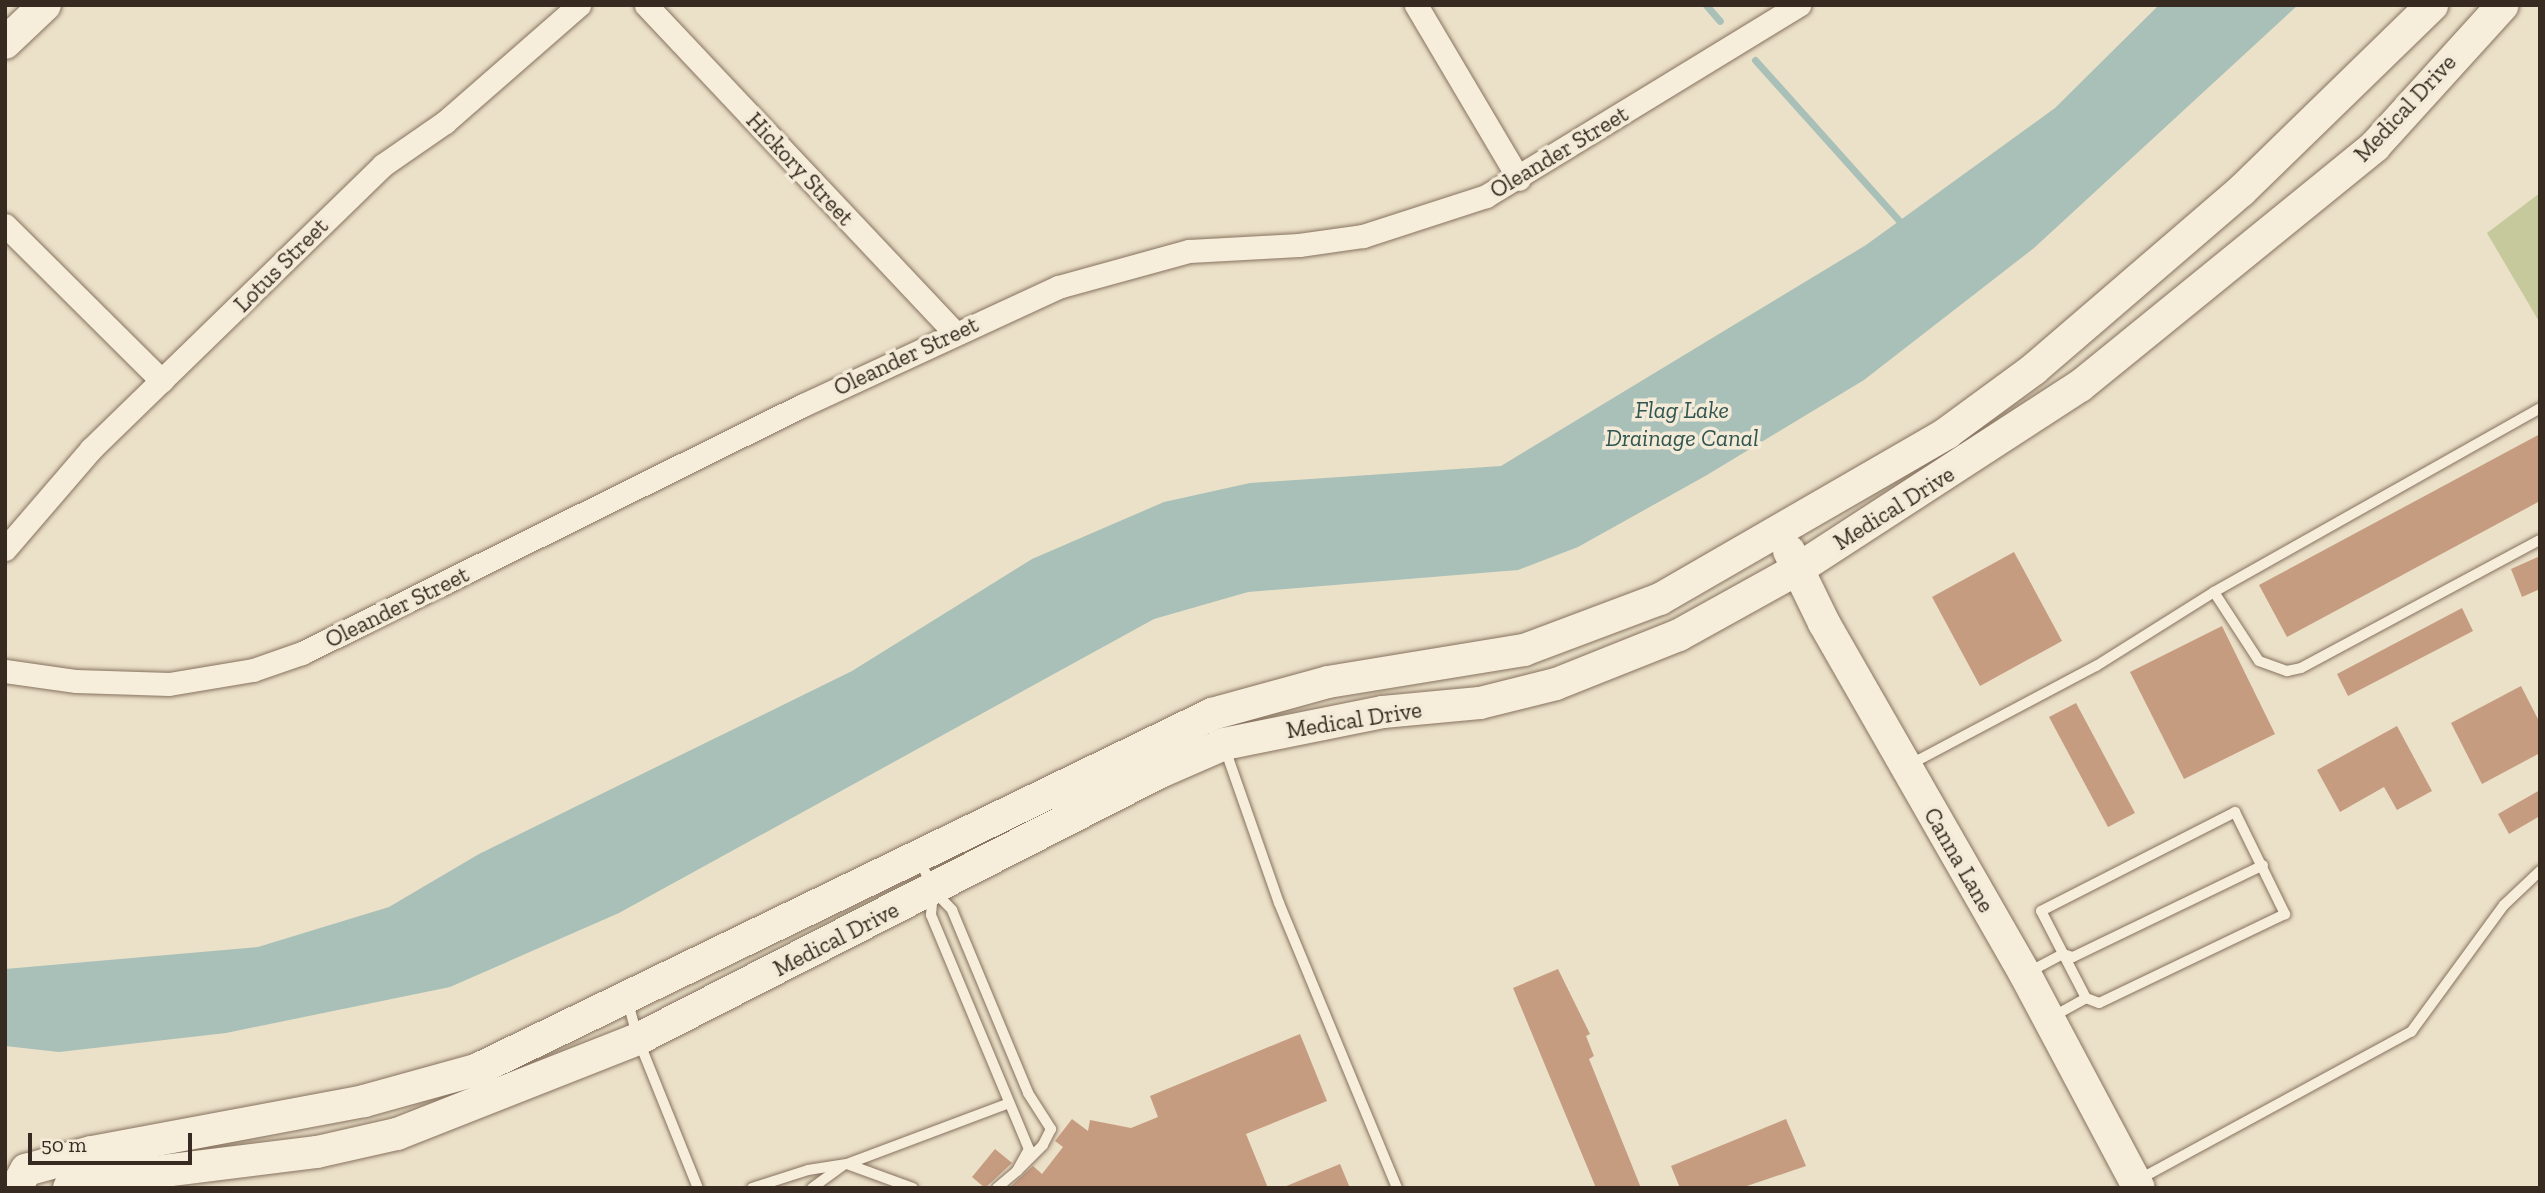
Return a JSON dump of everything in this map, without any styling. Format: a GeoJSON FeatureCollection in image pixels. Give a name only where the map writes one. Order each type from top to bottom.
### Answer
{"type":"FeatureCollection","features":[{"type":"Feature","properties":{"kind":"street"},"geometry":{"type":"LineString","coordinates":[[5,43],[46,5]]}},
{"type":"Feature","properties":{"kind":"street","name":"Lotus Street"},"geometry":{"type":"LineString","coordinates":[[5,549],[91,449],[383,165],[445,122],[579,5]]}},
{"type":"Feature","properties":{"kind":"street","name":"Hickory Street"},"geometry":{"type":"LineString","coordinates":[[646,5],[954,332]]}},
{"type":"Feature","properties":{"kind":"street"},"geometry":{"type":"LineString","coordinates":[[1416,5],[1519,179]]}},
{"type":"Feature","properties":{"kind":"street","name":"Oleander Street"},"geometry":{"type":"LineString","coordinates":[[5,671],[76,681],[169,684],[253,670],[302,653],[954,332],[1058,287],[1133,263],[1189,251],[1299,245],[1363,236],[1486,196],[1519,179],[1799,5]]}},
{"type":"Feature","properties":{"kind":"street","name":"Medical Drive"},"geometry":{"type":"LineString","coordinates":[[16,1188],[26,1170],[92,1152],[364,1101],[476,1070],[917,854],[1328,682],[1524,650],[1660,599],[1781,532],[1947,433],[2034,369],[2241,191],[2432,5]]}},
{"type":"Feature","properties":{"kind":"street","name":"Medical Drive"},"geometry":{"type":"LineString","coordinates":[[69,1188],[83,1181],[317,1152],[397,1134],[638,1039],[1160,772],[1218,729],[1480,703],[1556,684],[1679,635],[1797,569],[2080,386],[2375,146],[2503,5]]}},
{"type":"Feature","properties":{"kind":"street"},"geometry":{"type":"LineString","coordinates":[[5,225],[162,381]]}},
{"type":"Feature","properties":{"kind":"street","name":"Canna Lane"},"geometry":{"type":"LineString","coordinates":[[1781,532],[1797,569],[1905,767],[2025,974],[2137,1184]]}},
{"type":"Feature","properties":{"kind":"street"},"geometry":{"type":"LineString","coordinates":[[5,1182],[10,1188]]}},
{"type":"Feature","properties":{"kind":"lane"},"geometry":{"type":"LineString","coordinates":[[1905,767],[2096,667],[2214,592],[2540,408]]}},
{"type":"Feature","properties":{"kind":"lane"},"geometry":{"type":"LineString","coordinates":[[2214,592],[2259,662],[2272,669],[2294,670],[2540,540]]}},
{"type":"Feature","properties":{"kind":"lane"},"geometry":{"type":"LineString","coordinates":[[1218,729],[1274,891],[1397,1188]]}},
{"type":"Feature","properties":{"kind":"lane"},"geometry":{"type":"LineString","coordinates":[[2235,812],[2263,865],[2285,914],[2099,1003],[2086,998],[2041,911],[2235,812]]}},
{"type":"Feature","properties":{"kind":"lane"},"geometry":{"type":"LineString","coordinates":[[917,854],[933,890],[952,910],[1028,1093],[1051,1129],[1042,1145],[997,1188]]}},
{"type":"Feature","properties":{"kind":"lane"},"geometry":{"type":"LineString","coordinates":[[2025,974],[2063,954],[2073,957],[2263,865]]}},
{"type":"Feature","properties":{"kind":"lane"},"geometry":{"type":"LineString","coordinates":[[2137,1184],[2411,1032],[2504,905],[2540,871]]}},
{"type":"Feature","properties":{"kind":"lane"},"geometry":{"type":"LineString","coordinates":[[933,890],[931,915],[1007,1104],[1029,1149],[1017,1171]]}},
{"type":"Feature","properties":{"kind":"lane"},"geometry":{"type":"LineString","coordinates":[[626,996],[638,1039],[698,1188]]}},
{"type":"Feature","properties":{"kind":"lane"},"geometry":{"type":"LineString","coordinates":[[2049,1019],[2086,998]]}},
{"type":"Feature","properties":{"kind":"lane"},"geometry":{"type":"LineString","coordinates":[[752,1188],[846,1164],[1007,1104]]}},
{"type":"Feature","properties":{"kind":"lane"},"geometry":{"type":"LineString","coordinates":[[812,1188],[846,1164]]}},
{"type":"Feature","properties":{"kind":"lane"},"geometry":{"type":"LineString","coordinates":[[846,1164],[913,1188]]}},
{"type":"Feature","properties":{"kind":"green space"},"geometry":{"type":"Polygon","coordinates":[[[2540,193],[2540,323],[2487,233],[2540,193]]]}},
{"type":"Feature","properties":{"kind":"water","name":"Flag Lake Drainage Canal"},"geometry":{"type":"Polygon","coordinates":[[[2159,5],[2298,5],[2034,248],[1864,380],[1707,475],[1578,547],[1518,570],[1248,592],[1154,619],[619,913],[450,987],[226,1033],[59,1052],[5,1046],[5,969],[258,947],[389,907],[479,854],[852,671],[1032,559],[1164,502],[1250,483],[1501,466],[1866,245],[2055,108],[2159,5]]]}},
{"type":"Feature","properties":{"kind":"building"},"geometry":{"type":"Polygon","coordinates":[[[2540,434],[2540,501],[2287,637],[2259,585],[2540,434]]]}},
{"type":"Feature","properties":{"kind":"building"},"geometry":{"type":"Polygon","coordinates":[[[2014,552],[2062,641],[1980,686],[1932,597],[2014,552]]]}},
{"type":"Feature","properties":{"kind":"building"},"geometry":{"type":"Polygon","coordinates":[[[2540,556],[2540,589],[2522,597],[2511,569],[2540,556]]]}},
{"type":"Feature","properties":{"kind":"building"},"geometry":{"type":"Polygon","coordinates":[[[2462,608],[2473,631],[2348,696],[2337,674],[2462,608]]]}},
{"type":"Feature","properties":{"kind":"building"},"geometry":{"type":"Polygon","coordinates":[[[2222,626],[2275,734],[2184,779],[2130,672],[2222,626]]]}},
{"type":"Feature","properties":{"kind":"building"},"geometry":{"type":"Polygon","coordinates":[[[2521,686],[2540,723],[2540,753],[2482,784],[2451,723],[2521,686]]]}},
{"type":"Feature","properties":{"kind":"building"},"geometry":{"type":"Polygon","coordinates":[[[2076,703],[2135,813],[2108,827],[2049,717],[2076,703]]]}},
{"type":"Feature","properties":{"kind":"building"},"geometry":{"type":"Polygon","coordinates":[[[2397,726],[2432,791],[2397,810],[2384,787],[2340,812],[2317,770],[2397,726]]]}},
{"type":"Feature","properties":{"kind":"building"},"geometry":{"type":"Polygon","coordinates":[[[2540,790],[2540,816],[2509,834],[2498,814],[2540,790]]]}},
{"type":"Feature","properties":{"kind":"building"},"geometry":{"type":"Polygon","coordinates":[[[1558,969],[1590,1034],[1586,1036],[1594,1056],[1589,1059],[1641,1188],[1596,1188],[1513,988],[1558,969]]]}},
{"type":"Feature","properties":{"kind":"building"},"geometry":{"type":"Polygon","coordinates":[[[1300,1034],[1327,1101],[1246,1134],[1268,1188],[1009,1188],[1033,1166],[1042,1174],[1063,1147],[1055,1141],[1072,1119],[1088,1131],[1090,1120],[1131,1128],[1158,1117],[1150,1096],[1300,1034]]]}},
{"type":"Feature","properties":{"kind":"building"},"geometry":{"type":"Polygon","coordinates":[[[1786,1119],[1806,1166],[1741,1188],[1680,1188],[1671,1166],[1786,1119]]]}},
{"type":"Feature","properties":{"kind":"building"},"geometry":{"type":"Polygon","coordinates":[[[995,1149],[1012,1163],[985,1188],[972,1177],[995,1149]]]}},
{"type":"Feature","properties":{"kind":"building"},"geometry":{"type":"Polygon","coordinates":[[[1340,1164],[1350,1188],[1284,1188],[1284,1187],[1340,1164]]]}},
{"type":"Feature","properties":{"kind":"waterway"},"geometry":{"type":"LineString","coordinates":[[1706,5],[1720,21]]}},
{"type":"Feature","properties":{"kind":"waterway"},"geometry":{"type":"LineString","coordinates":[[1755,60],[1904,226]]}}]}
